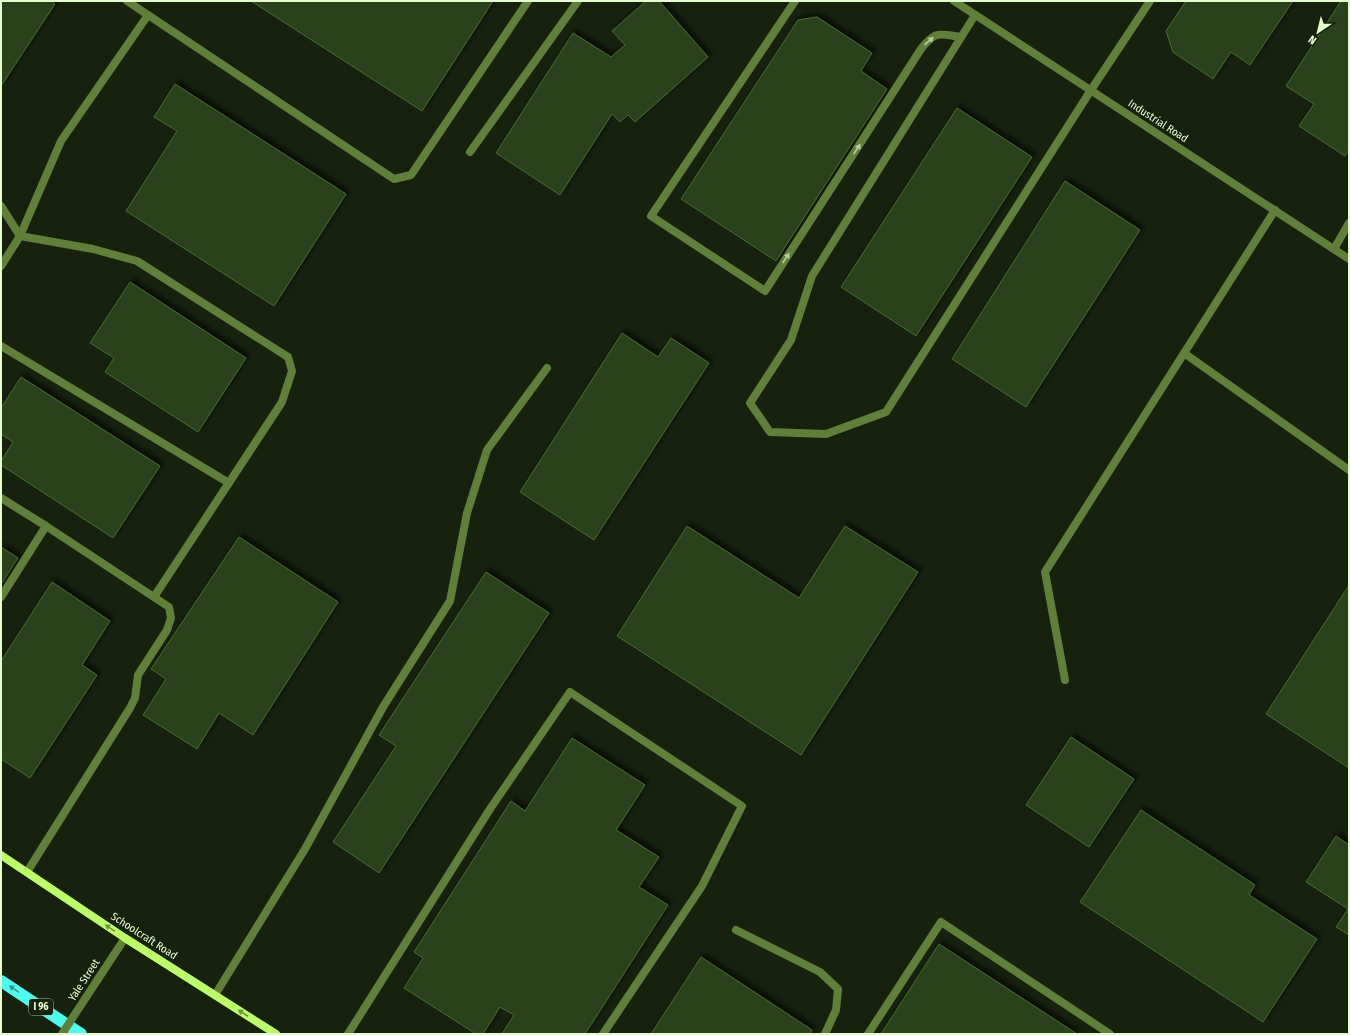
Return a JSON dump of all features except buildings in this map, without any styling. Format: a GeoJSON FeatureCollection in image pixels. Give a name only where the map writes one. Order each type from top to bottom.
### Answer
{"type":"FeatureCollection","features":[{"type":"Feature","properties":{"kind":"highway","name":"I 96"},"geometry":{"type":"LineString","coordinates":[[1,981],[81,1034]]}},
{"type":"Feature","properties":{"kind":"main road","name":"Schoolcraft Road"},"geometry":{"type":"LineString","coordinates":[[1,855],[125,938],[276,1034]]}},
{"type":"Feature","properties":{"kind":"street"},"geometry":{"type":"LineString","coordinates":[[127,1],[394,179],[411,175],[528,1]]}},
{"type":"Feature","properties":{"kind":"street"},"geometry":{"type":"LineString","coordinates":[[470,152],[578,1]]}},
{"type":"Feature","properties":{"kind":"street"},"geometry":{"type":"LineString","coordinates":[[795,1],[651,216],[765,291],[921,49],[928,40],[939,34],[961,37]]}},
{"type":"Feature","properties":{"kind":"street","name":"Industrial Road"},"geometry":{"type":"LineString","coordinates":[[954,1],[1349,259]]}},
{"type":"Feature","properties":{"kind":"street"},"geometry":{"type":"LineString","coordinates":[[975,15],[812,276],[791,340],[750,403],[770,432],[826,434],[886,412],[1091,90],[1150,1]]}},
{"type":"Feature","properties":{"kind":"street"},"geometry":{"type":"LineString","coordinates":[[1,266],[20,236],[61,141],[148,16]]}},
{"type":"Feature","properties":{"kind":"street"},"geometry":{"type":"LineString","coordinates":[[1,206],[20,236],[93,249],[137,261],[288,357],[292,371],[282,402],[154,597]]}},
{"type":"Feature","properties":{"kind":"street"},"geometry":{"type":"LineString","coordinates":[[1065,680],[1045,572],[1275,210]]}},
{"type":"Feature","properties":{"kind":"street"},"geometry":{"type":"LineString","coordinates":[[1334,249],[1349,223]]}},
{"type":"Feature","properties":{"kind":"street"},"geometry":{"type":"LineString","coordinates":[[1,346],[228,484]]}},
{"type":"Feature","properties":{"kind":"street"},"geometry":{"type":"LineString","coordinates":[[1184,353],[1349,470]]}},
{"type":"Feature","properties":{"kind":"street"},"geometry":{"type":"LineString","coordinates":[[215,995],[305,849],[383,707],[450,601],[467,514],[487,450],[547,368]]}},
{"type":"Feature","properties":{"kind":"street"},"geometry":{"type":"LineString","coordinates":[[1,498],[169,607],[171,618],[167,630],[138,675],[135,698],[130,708],[27,872]]}},
{"type":"Feature","properties":{"kind":"street"},"geometry":{"type":"LineString","coordinates":[[1,597],[46,526]]}},
{"type":"Feature","properties":{"kind":"street"},"geometry":{"type":"LineString","coordinates":[[348,1034],[490,809],[570,692],[742,806],[702,886],[603,1034]]}},
{"type":"Feature","properties":{"kind":"street"},"geometry":{"type":"LineString","coordinates":[[868,1034],[941,922],[1110,1034]]}},
{"type":"Feature","properties":{"kind":"street"},"geometry":{"type":"LineString","coordinates":[[736,930],[820,972],[838,989],[836,1010],[825,1034]]}},
{"type":"Feature","properties":{"kind":"street","name":"Yale Street"},"geometry":{"type":"LineString","coordinates":[[62,1034],[125,938]]}}]}
